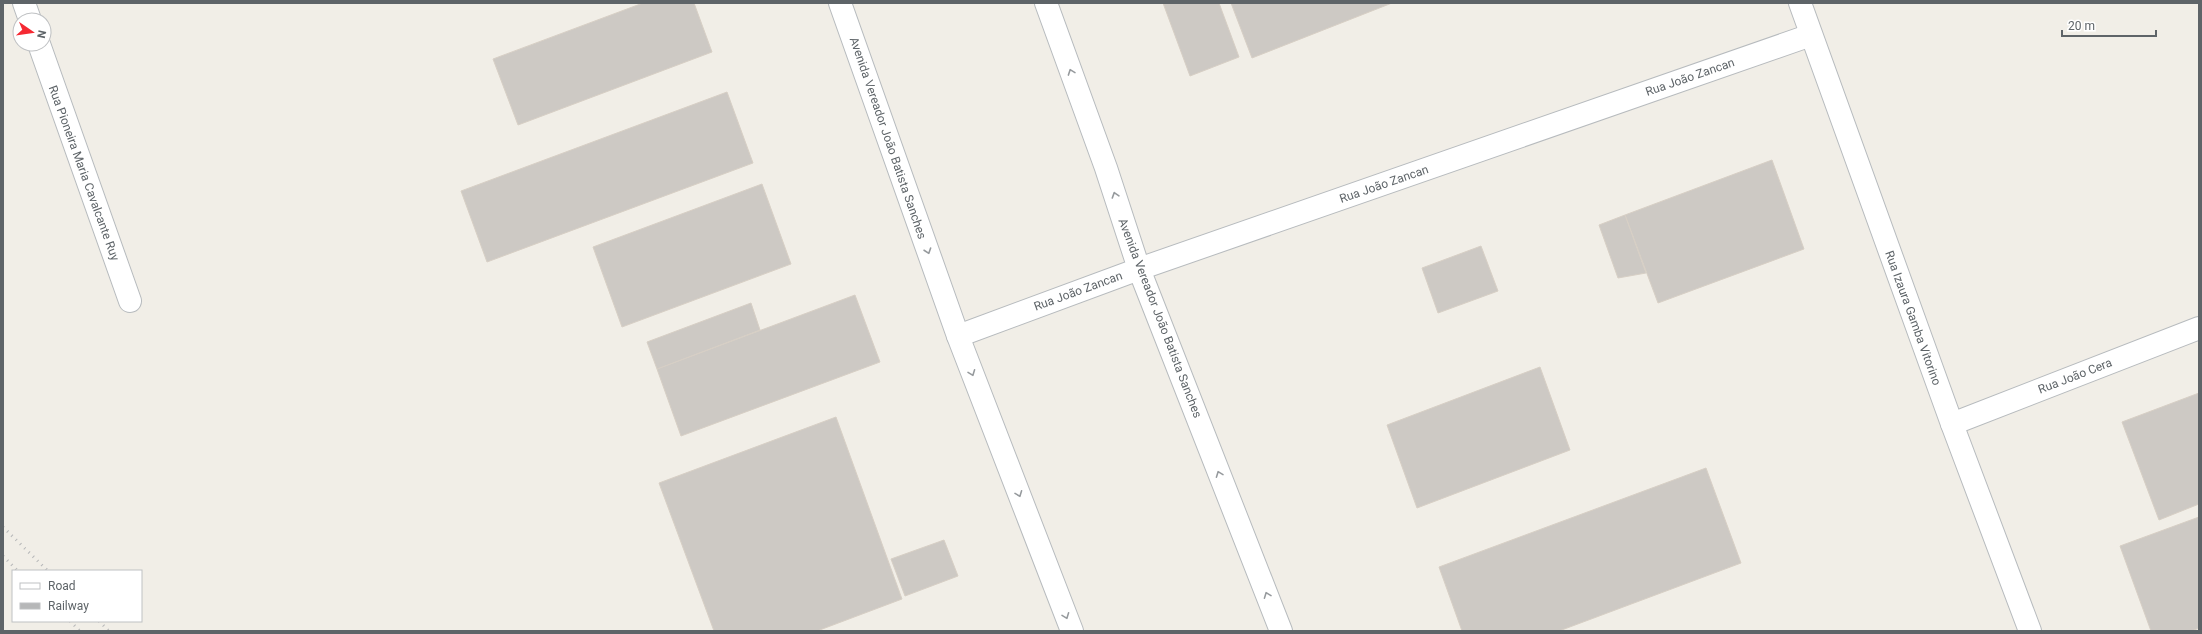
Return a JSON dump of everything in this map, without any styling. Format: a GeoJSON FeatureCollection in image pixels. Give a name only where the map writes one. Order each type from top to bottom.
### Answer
{"type":"FeatureCollection","features":[{"type":"Feature","properties":{"kind":"street","name":"Avenida Vereador João Batista Sanches"},"geometry":{"type":"LineString","coordinates":[[840,3],[958,336],[1072,631]]}},
{"type":"Feature","properties":{"kind":"street","name":"Avenida Vereador João Batista Sanches"},"geometry":{"type":"LineString","coordinates":[[1046,3],[1106,168],[1139,269],[1281,631]]}},
{"type":"Feature","properties":{"kind":"street","name":"Rua Izaura Gamba Vitorino"},"geometry":{"type":"LineString","coordinates":[[1800,3],[1952,424],[2030,631]]}},
{"type":"Feature","properties":{"kind":"street","name":"Rua João Zancan"},"geometry":{"type":"LineString","coordinates":[[958,336],[1139,269],[1811,34]]}},
{"type":"Feature","properties":{"kind":"street","name":"Rua Pioneira Maria Cavalcante Ruy"},"geometry":{"type":"LineString","coordinates":[[41,52],[130,301]]}},
{"type":"Feature","properties":{"kind":"street","name":"Rua João Cera"},"geometry":{"type":"LineString","coordinates":[[1952,424],[2199,328]]}},
{"type":"Feature","properties":{"kind":"building"},"geometry":{"type":"Polygon","coordinates":[[[643,3],[694,3],[712,52],[518,125],[493,59],[643,3]]]}},
{"type":"Feature","properties":{"kind":"building"},"geometry":{"type":"Polygon","coordinates":[[[1163,3],[1219,3],[1239,57],[1190,76],[1163,3]]]}},
{"type":"Feature","properties":{"kind":"building"},"geometry":{"type":"Polygon","coordinates":[[[1231,3],[1392,3],[1252,58],[1231,3]]]}},
{"type":"Feature","properties":{"kind":"building"},"geometry":{"type":"Polygon","coordinates":[[[727,92],[753,163],[487,262],[461,191],[727,92]]]}},
{"type":"Feature","properties":{"kind":"building"},"geometry":{"type":"Polygon","coordinates":[[[1772,160],[1804,249],[1658,303],[1625,215],[1772,160]]]}},
{"type":"Feature","properties":{"kind":"building"},"geometry":{"type":"Polygon","coordinates":[[[762,184],[791,264],[622,327],[593,247],[762,184]]]}},
{"type":"Feature","properties":{"kind":"building"},"geometry":{"type":"Polygon","coordinates":[[[1625,215],[1646,273],[1618,278],[1599,225],[1625,215]]]}},
{"type":"Feature","properties":{"kind":"building"},"geometry":{"type":"Polygon","coordinates":[[[1481,246],[1498,291],[1438,313],[1422,268],[1481,246]]]}},
{"type":"Feature","properties":{"kind":"building"},"geometry":{"type":"Polygon","coordinates":[[[855,295],[880,362],[681,436],[657,369],[855,295]]]}},
{"type":"Feature","properties":{"kind":"building"},"geometry":{"type":"Polygon","coordinates":[[[751,303],[760,330],[657,369],[647,342],[751,303]]]}},
{"type":"Feature","properties":{"kind":"building"},"geometry":{"type":"Polygon","coordinates":[[[1540,367],[1570,450],[1417,508],[1387,425],[1540,367]]]}},
{"type":"Feature","properties":{"kind":"building"},"geometry":{"type":"Polygon","coordinates":[[[2199,393],[2199,504],[2159,520],[2122,422],[2199,393]]]}},
{"type":"Feature","properties":{"kind":"building"},"geometry":{"type":"Polygon","coordinates":[[[836,417],[902,599],[817,631],[714,631],[659,483],[836,417]]]}},
{"type":"Feature","properties":{"kind":"building"},"geometry":{"type":"Polygon","coordinates":[[[1706,468],[1741,563],[1559,631],[1462,631],[1439,567],[1706,468]]]}},
{"type":"Feature","properties":{"kind":"building"},"geometry":{"type":"Polygon","coordinates":[[[2199,517],[2199,628],[2192,631],[2151,631],[2120,546],[2199,517]]]}},
{"type":"Feature","properties":{"kind":"building"},"geometry":{"type":"Polygon","coordinates":[[[944,540],[958,576],[905,596],[891,559],[944,540]]]}},
{"type":"Feature","properties":{"kind":"railway"},"geometry":{"type":"LineString","coordinates":[[3,527],[47,570]]}},
{"type":"Feature","properties":{"kind":"railway"},"geometry":{"type":"LineString","coordinates":[[3,556],[17,570]]}},
{"type":"Feature","properties":{"kind":"railway"},"geometry":{"type":"LineString","coordinates":[[71,622],[80,631]]}},
{"type":"Feature","properties":{"kind":"railway"},"geometry":{"type":"LineString","coordinates":[[100,622],[109,631]]}}]}
